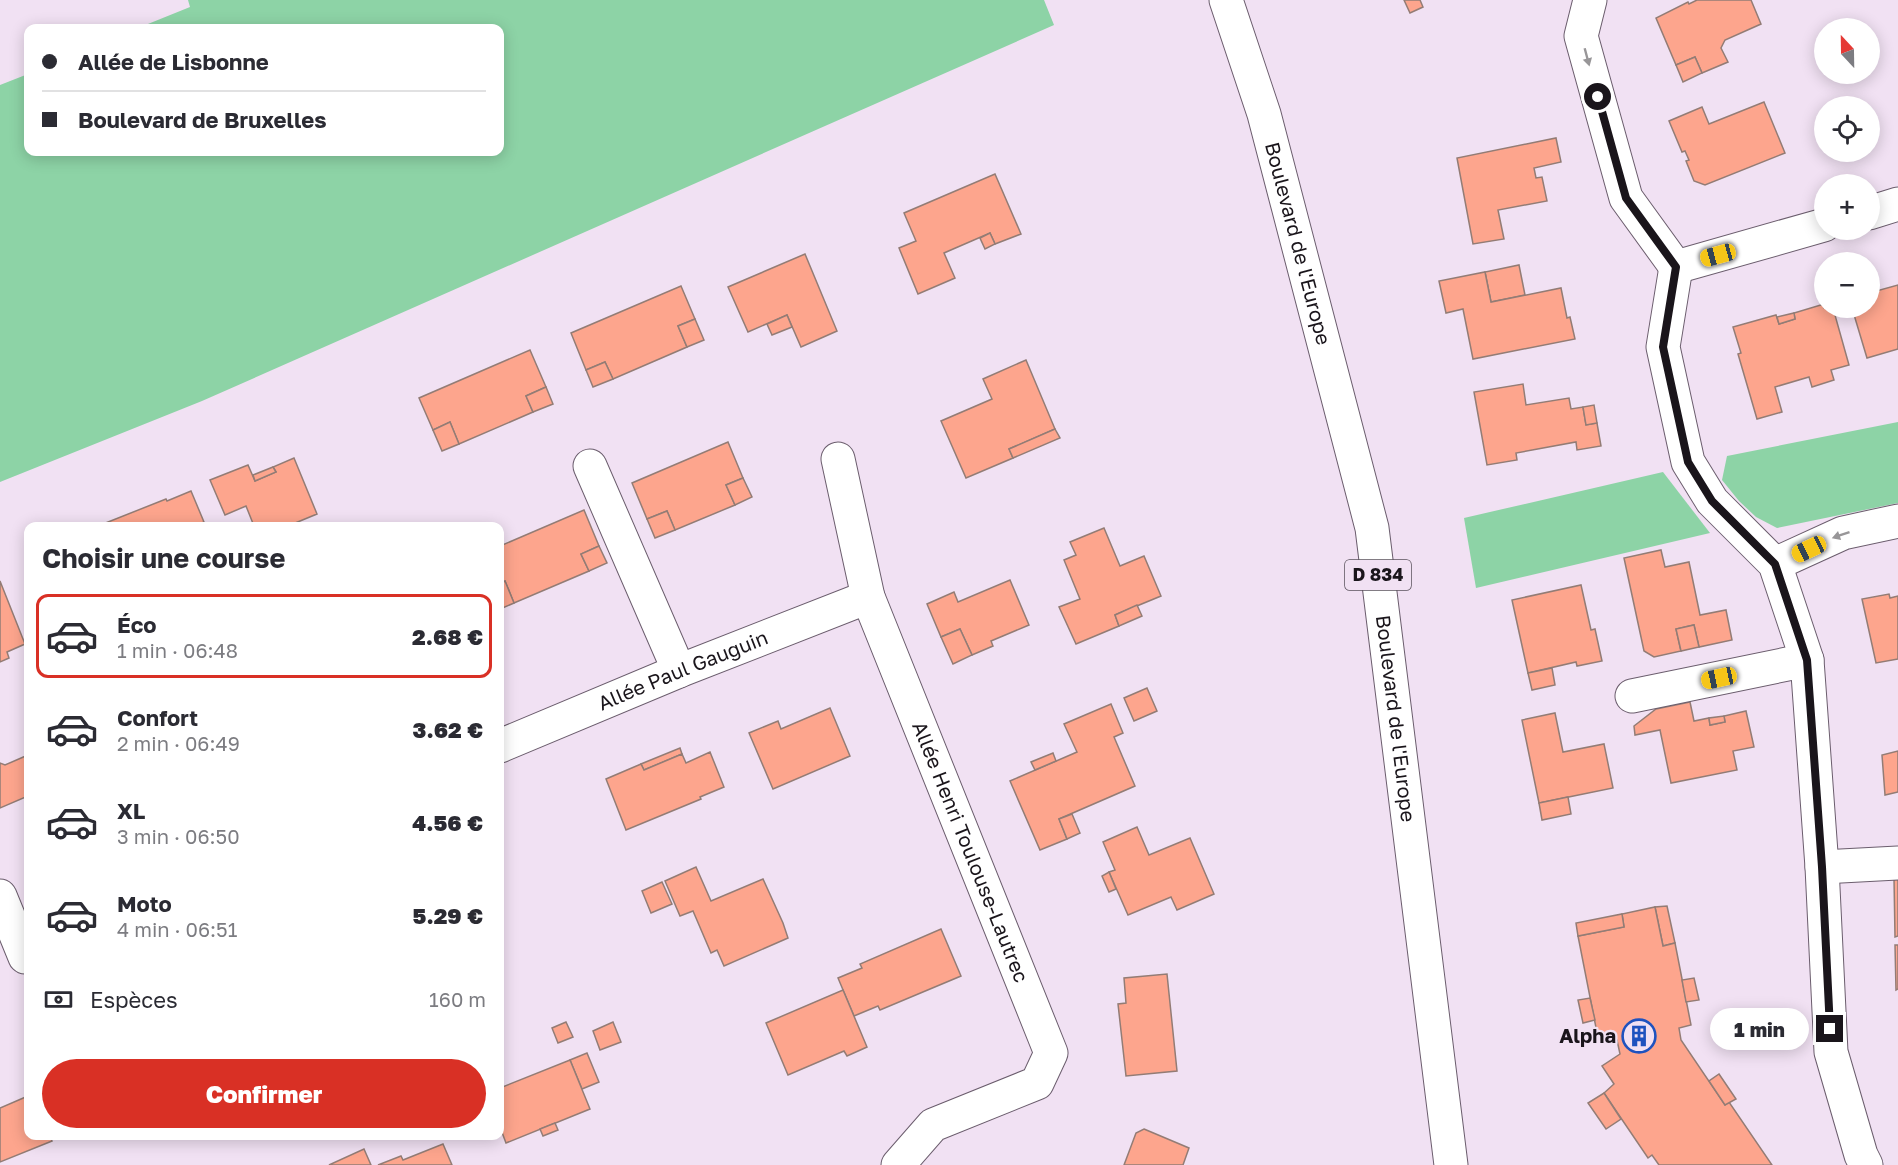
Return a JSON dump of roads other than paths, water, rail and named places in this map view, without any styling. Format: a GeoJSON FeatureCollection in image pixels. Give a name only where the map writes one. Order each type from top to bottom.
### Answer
{"type":"FeatureCollection","features":[{"type":"Feature","properties":{"kind":"street","name":"Boulevard de l'Europe"},"geometry":{"type":"LineString","coordinates":[[1226,0],[1264,114],[1372,528],[1451,1165]]}},
{"type":"Feature","properties":{"kind":"street"},"geometry":{"type":"LineString","coordinates":[[1590,0],[1581,36],[1626,198],[1676,267],[1663,347],[1688,462],[1712,501],[1775,564],[1807,660],[1822,867],[1831,1052],[1861,1155],[1866,1165]]}},
{"type":"Feature","properties":{"kind":"street"},"geometry":{"type":"LineString","coordinates":[[1880,210],[1898,204]]}},
{"type":"Feature","properties":{"kind":"street"},"geometry":{"type":"LineString","coordinates":[[1676,267],[1814,228]]}},
{"type":"Feature","properties":{"kind":"street","name":"Allée Henri Toulouse-Lautrec"},"geometry":{"type":"LineString","coordinates":[[838,459],[868,597],[1051,1053],[1037,1083],[933,1125],[898,1165]]}},
{"type":"Feature","properties":{"kind":"street"},"geometry":{"type":"LineString","coordinates":[[590,466],[679,670]]}},
{"type":"Feature","properties":{"kind":"street"},"geometry":{"type":"LineString","coordinates":[[1775,564],[1843,533],[1898,521]]}},
{"type":"Feature","properties":{"kind":"street","name":"Allée Paul Gauguin"},"geometry":{"type":"LineString","coordinates":[[504,744],[679,670],[868,597]]}},
{"type":"Feature","properties":{"kind":"street"},"geometry":{"type":"LineString","coordinates":[[1632,696],[1807,660]]}},
{"type":"Feature","properties":{"kind":"street"},"geometry":{"type":"LineString","coordinates":[[1822,867],[1898,862]]}},
{"type":"Feature","properties":{"kind":"street"},"geometry":{"type":"LineString","coordinates":[[0,896],[18,960]]}},
{"type":"Feature","properties":{"kind":"place","name":"Alpha"},"geometry":{"type":"Point","coordinates":[1639,1036]}}]}
